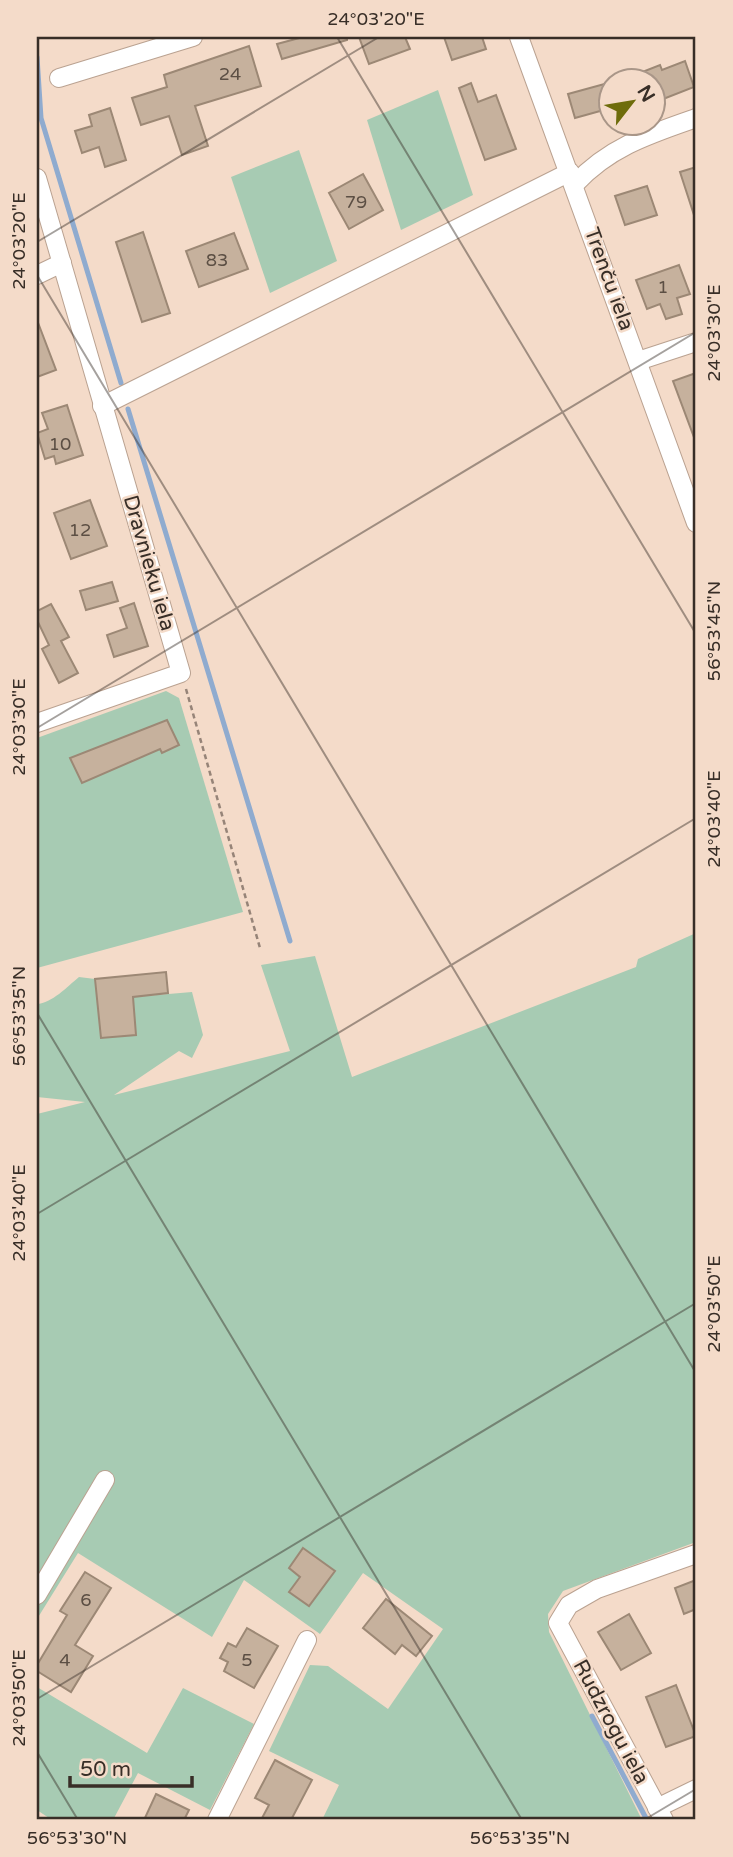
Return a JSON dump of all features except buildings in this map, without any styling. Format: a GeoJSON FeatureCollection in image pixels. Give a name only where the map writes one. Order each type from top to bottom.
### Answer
{"type":"FeatureCollection","features":[{"type":"Feature","properties":{"kind":"street"},"geometry":{"type":"LineString","coordinates":[[59,78],[193,37]]}},
{"type":"Feature","properties":{"kind":"street","name":"Trenču iela"},"geometry":{"type":"LineString","coordinates":[[519,37],[573,178],[696,523]]}},
{"type":"Feature","properties":{"kind":"street"},"geometry":{"type":"LineString","coordinates":[[102,406],[573,178],[628,143],[696,118]]}},
{"type":"Feature","properties":{"kind":"street","name":"Dravnieku iela"},"geometry":{"type":"LineString","coordinates":[[37,178],[181,673]]}},
{"type":"Feature","properties":{"kind":"street"},"geometry":{"type":"LineString","coordinates":[[37,275],[62,262]]}},
{"type":"Feature","properties":{"kind":"street"},"geometry":{"type":"LineString","coordinates":[[638,361],[696,342]]}},
{"type":"Feature","properties":{"kind":"street"},"geometry":{"type":"LineString","coordinates":[[37,723],[181,673]]}},
{"type":"Feature","properties":{"kind":"street"},"geometry":{"type":"LineString","coordinates":[[37,1595],[105,1480]]}},
{"type":"Feature","properties":{"kind":"street","name":"Rudzrogu iela"},"geometry":{"type":"LineString","coordinates":[[661,1814],[558,1623],[569,1605],[597,1589],[696,1554]]}},
{"type":"Feature","properties":{"kind":"street"},"geometry":{"type":"LineString","coordinates":[[217,1820],[307,1640]]}},
{"type":"Feature","properties":{"kind":"street"},"geometry":{"type":"LineString","coordinates":[[661,1814],[696,1789]]}},
{"type":"Feature","properties":{"kind":"path"},"geometry":{"type":"LineString","coordinates":[[181,673],[260,948]]}},
{"type":"Feature","properties":{"kind":"green space"},"geometry":{"type":"Polygon","coordinates":[[[438,90],[473,195],[401,230],[367,120],[438,90]]]}},
{"type":"Feature","properties":{"kind":"green space"},"geometry":{"type":"Polygon","coordinates":[[[299,150],[337,261],[270,293],[231,177],[299,150]]]}},
{"type":"Feature","properties":{"kind":"green space"},"geometry":{"type":"Polygon","coordinates":[[[166,691],[179,698],[243,912],[37,968],[37,738],[166,691]]]}},
{"type":"Feature","properties":{"kind":"green space"},"geometry":{"type":"Polygon","coordinates":[[[696,933],[696,1542],[563,1591],[548,1614],[549,1632],[642,1820],[322,1820],[339,1785],[269,1751],[310,1665],[328,1666],[388,1709],[443,1629],[363,1573],[320,1634],[244,1580],[212,1637],[78,1553],[37,1619],[37,1114],[85,1102],[37,1097],[37,1004],[54,998],[79,977],[95,979],[98,1000],[192,992],[203,1035],[192,1058],[179,1051],[114,1095],[290,1051],[261,965],[315,956],[352,1077],[636,967],[638,959],[696,933]]]}},
{"type":"Feature","properties":{"kind":"green space"},"geometry":{"type":"Polygon","coordinates":[[[37,1687],[147,1753],[183,1688],[254,1724],[210,1810],[138,1773],[113,1820],[52,1820],[37,1810],[37,1687]]]}},
{"type":"Feature","properties":{"kind":"waterway"},"geometry":{"type":"LineString","coordinates":[[37,57],[41,118],[121,383]]}},
{"type":"Feature","properties":{"kind":"waterway"},"geometry":{"type":"LineString","coordinates":[[128,409],[290,941]]}},
{"type":"Feature","properties":{"kind":"waterway"},"geometry":{"type":"LineString","coordinates":[[592,1716],[647,1820]]}}]}
